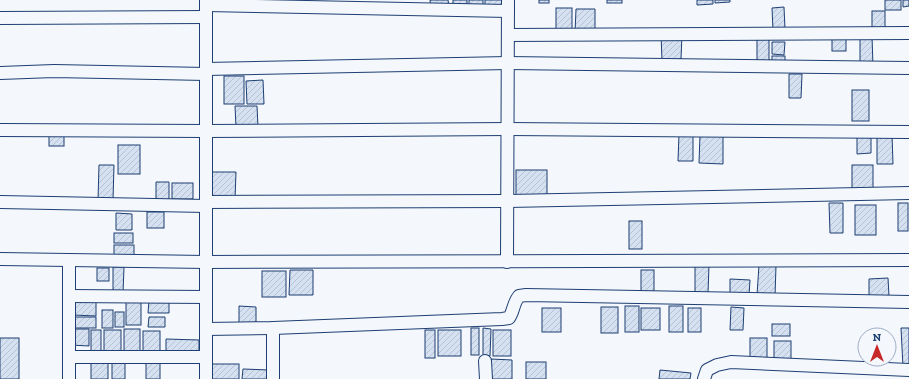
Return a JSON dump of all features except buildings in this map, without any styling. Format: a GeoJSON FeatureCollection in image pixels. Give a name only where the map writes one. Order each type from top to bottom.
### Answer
{"type":"FeatureCollection","features":[{"type":"Feature","properties":{"kind":"street"},"geometry":{"type":"LineString","coordinates":[[0,18],[206,7],[508,5],[507,262]]}},
{"type":"Feature","properties":{"kind":"street"},"geometry":{"type":"LineString","coordinates":[[206,7],[206,379]]}},
{"type":"Feature","properties":{"kind":"street"},"geometry":{"type":"LineString","coordinates":[[508,35],[909,33]]}},
{"type":"Feature","properties":{"kind":"street"},"geometry":{"type":"LineString","coordinates":[[0,73],[54,71],[206,71],[508,63],[909,68]]}},
{"type":"Feature","properties":{"kind":"street"},"geometry":{"type":"LineString","coordinates":[[0,130],[206,131],[508,129],[909,132]]}},
{"type":"Feature","properties":{"kind":"street"},"geometry":{"type":"LineString","coordinates":[[0,202],[206,204],[507,201],[909,193]]}},
{"type":"Feature","properties":{"kind":"street"},"geometry":{"type":"LineString","coordinates":[[0,259],[206,262],[909,260]]}},
{"type":"Feature","properties":{"kind":"street"},"geometry":{"type":"LineString","coordinates":[[69,260],[69,379]]}},
{"type":"Feature","properties":{"kind":"street"},"geometry":{"type":"LineString","coordinates":[[206,329],[273,328],[502,319],[509,318],[513,313],[515,301],[519,296],[526,295],[909,302]]}},
{"type":"Feature","properties":{"kind":"street"},"geometry":{"type":"LineString","coordinates":[[69,296],[206,297]]}},
{"type":"Feature","properties":{"kind":"street"},"geometry":{"type":"LineString","coordinates":[[273,328],[273,379]]}},
{"type":"Feature","properties":{"kind":"street"},"geometry":{"type":"LineString","coordinates":[[69,357],[206,357]]}},
{"type":"Feature","properties":{"kind":"street"},"geometry":{"type":"LineString","coordinates":[[485,361],[486,379]]}},
{"type":"Feature","properties":{"kind":"street"},"geometry":{"type":"LineString","coordinates":[[704,379],[707,370],[717,364],[731,362],[909,370]]}}]}
